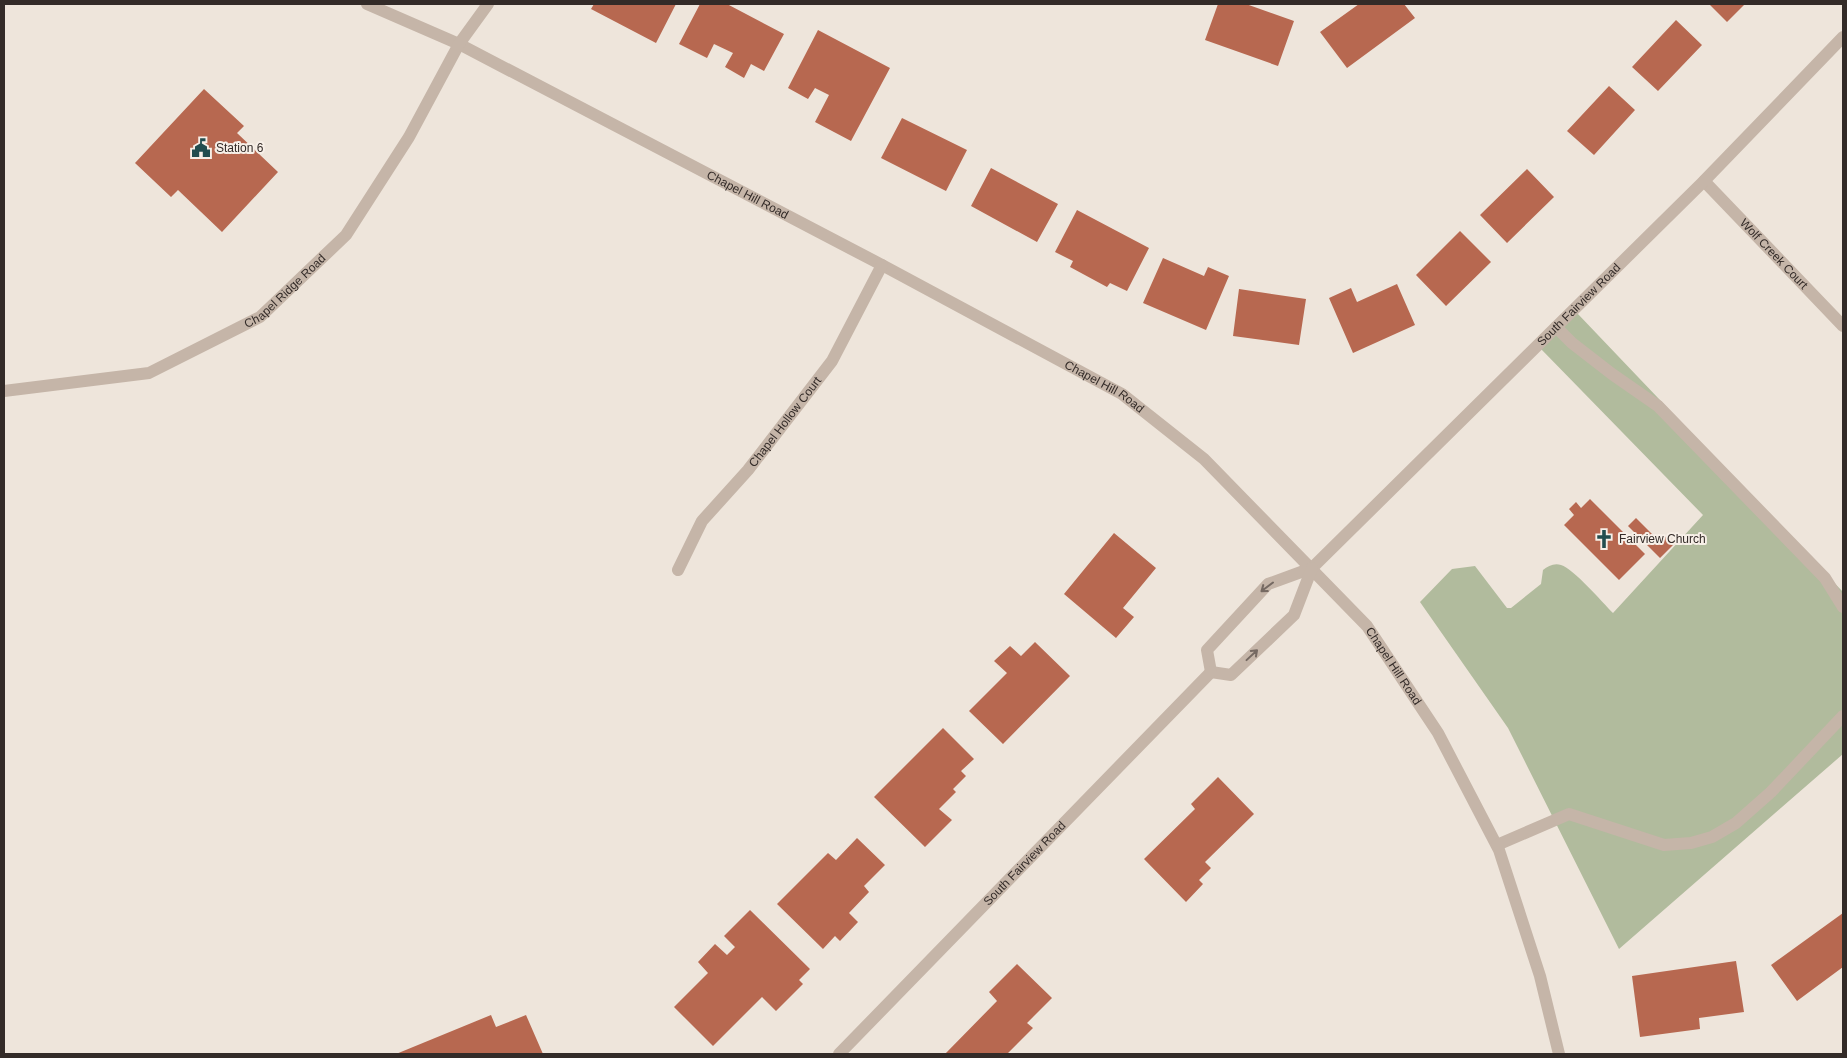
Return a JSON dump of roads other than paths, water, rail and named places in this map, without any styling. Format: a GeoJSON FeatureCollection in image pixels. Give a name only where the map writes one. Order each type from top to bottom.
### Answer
{"type":"FeatureCollection","features":[{"type":"Feature","properties":{"kind":"street","name":"Chapel Hill Road"},"geometry":{"type":"LineString","coordinates":[[367,4],[459,44],[882,265],[1122,394],[1204,459],[1367,626],[1438,733],[1497,845],[1540,976],[1559,1054]]}},
{"type":"Feature","properties":{"kind":"street","name":"Chapel Ridge Road"},"geometry":{"type":"LineString","coordinates":[[4,390],[149,373],[260,317],[346,235],[409,137],[459,44],[488,4]]}},
{"type":"Feature","properties":{"kind":"street","name":"South Fairview Road"},"geometry":{"type":"LineString","coordinates":[[1312,568],[1704,181],[1843,37]]}},
{"type":"Feature","properties":{"kind":"street","name":"Wolf Creek Court"},"geometry":{"type":"LineString","coordinates":[[1704,181],[1843,326]]}},
{"type":"Feature","properties":{"kind":"street","name":"Chapel Hollow Court"},"geometry":{"type":"LineString","coordinates":[[678,570],[702,521],[748,470],[832,361],[882,265]]}},
{"type":"Feature","properties":{"kind":"street"},"geometry":{"type":"LineString","coordinates":[[1556,327],[1572,343],[1612,374],[1658,406],[1825,578],[1843,607]]}},
{"type":"Feature","properties":{"kind":"street"},"geometry":{"type":"LineString","coordinates":[[1312,568],[1294,615],[1231,675],[1211,672],[1208,650],[1268,584],[1312,568]]}},
{"type":"Feature","properties":{"kind":"street","name":"South Fairview Road"},"geometry":{"type":"LineString","coordinates":[[839,1054],[1211,672]]}},
{"type":"Feature","properties":{"kind":"street"},"geometry":{"type":"LineString","coordinates":[[1497,845],[1569,814],[1664,845],[1690,843],[1712,837],[1736,823],[1771,792],[1843,716]]}},
{"type":"Feature","properties":{"kind":"place","name":"Station 6"},"geometry":{"type":"Point","coordinates":[201,148]}},
{"type":"Feature","properties":{"kind":"place","name":"Fairview Church"},"geometry":{"type":"Point","coordinates":[1604,539]}}]}
